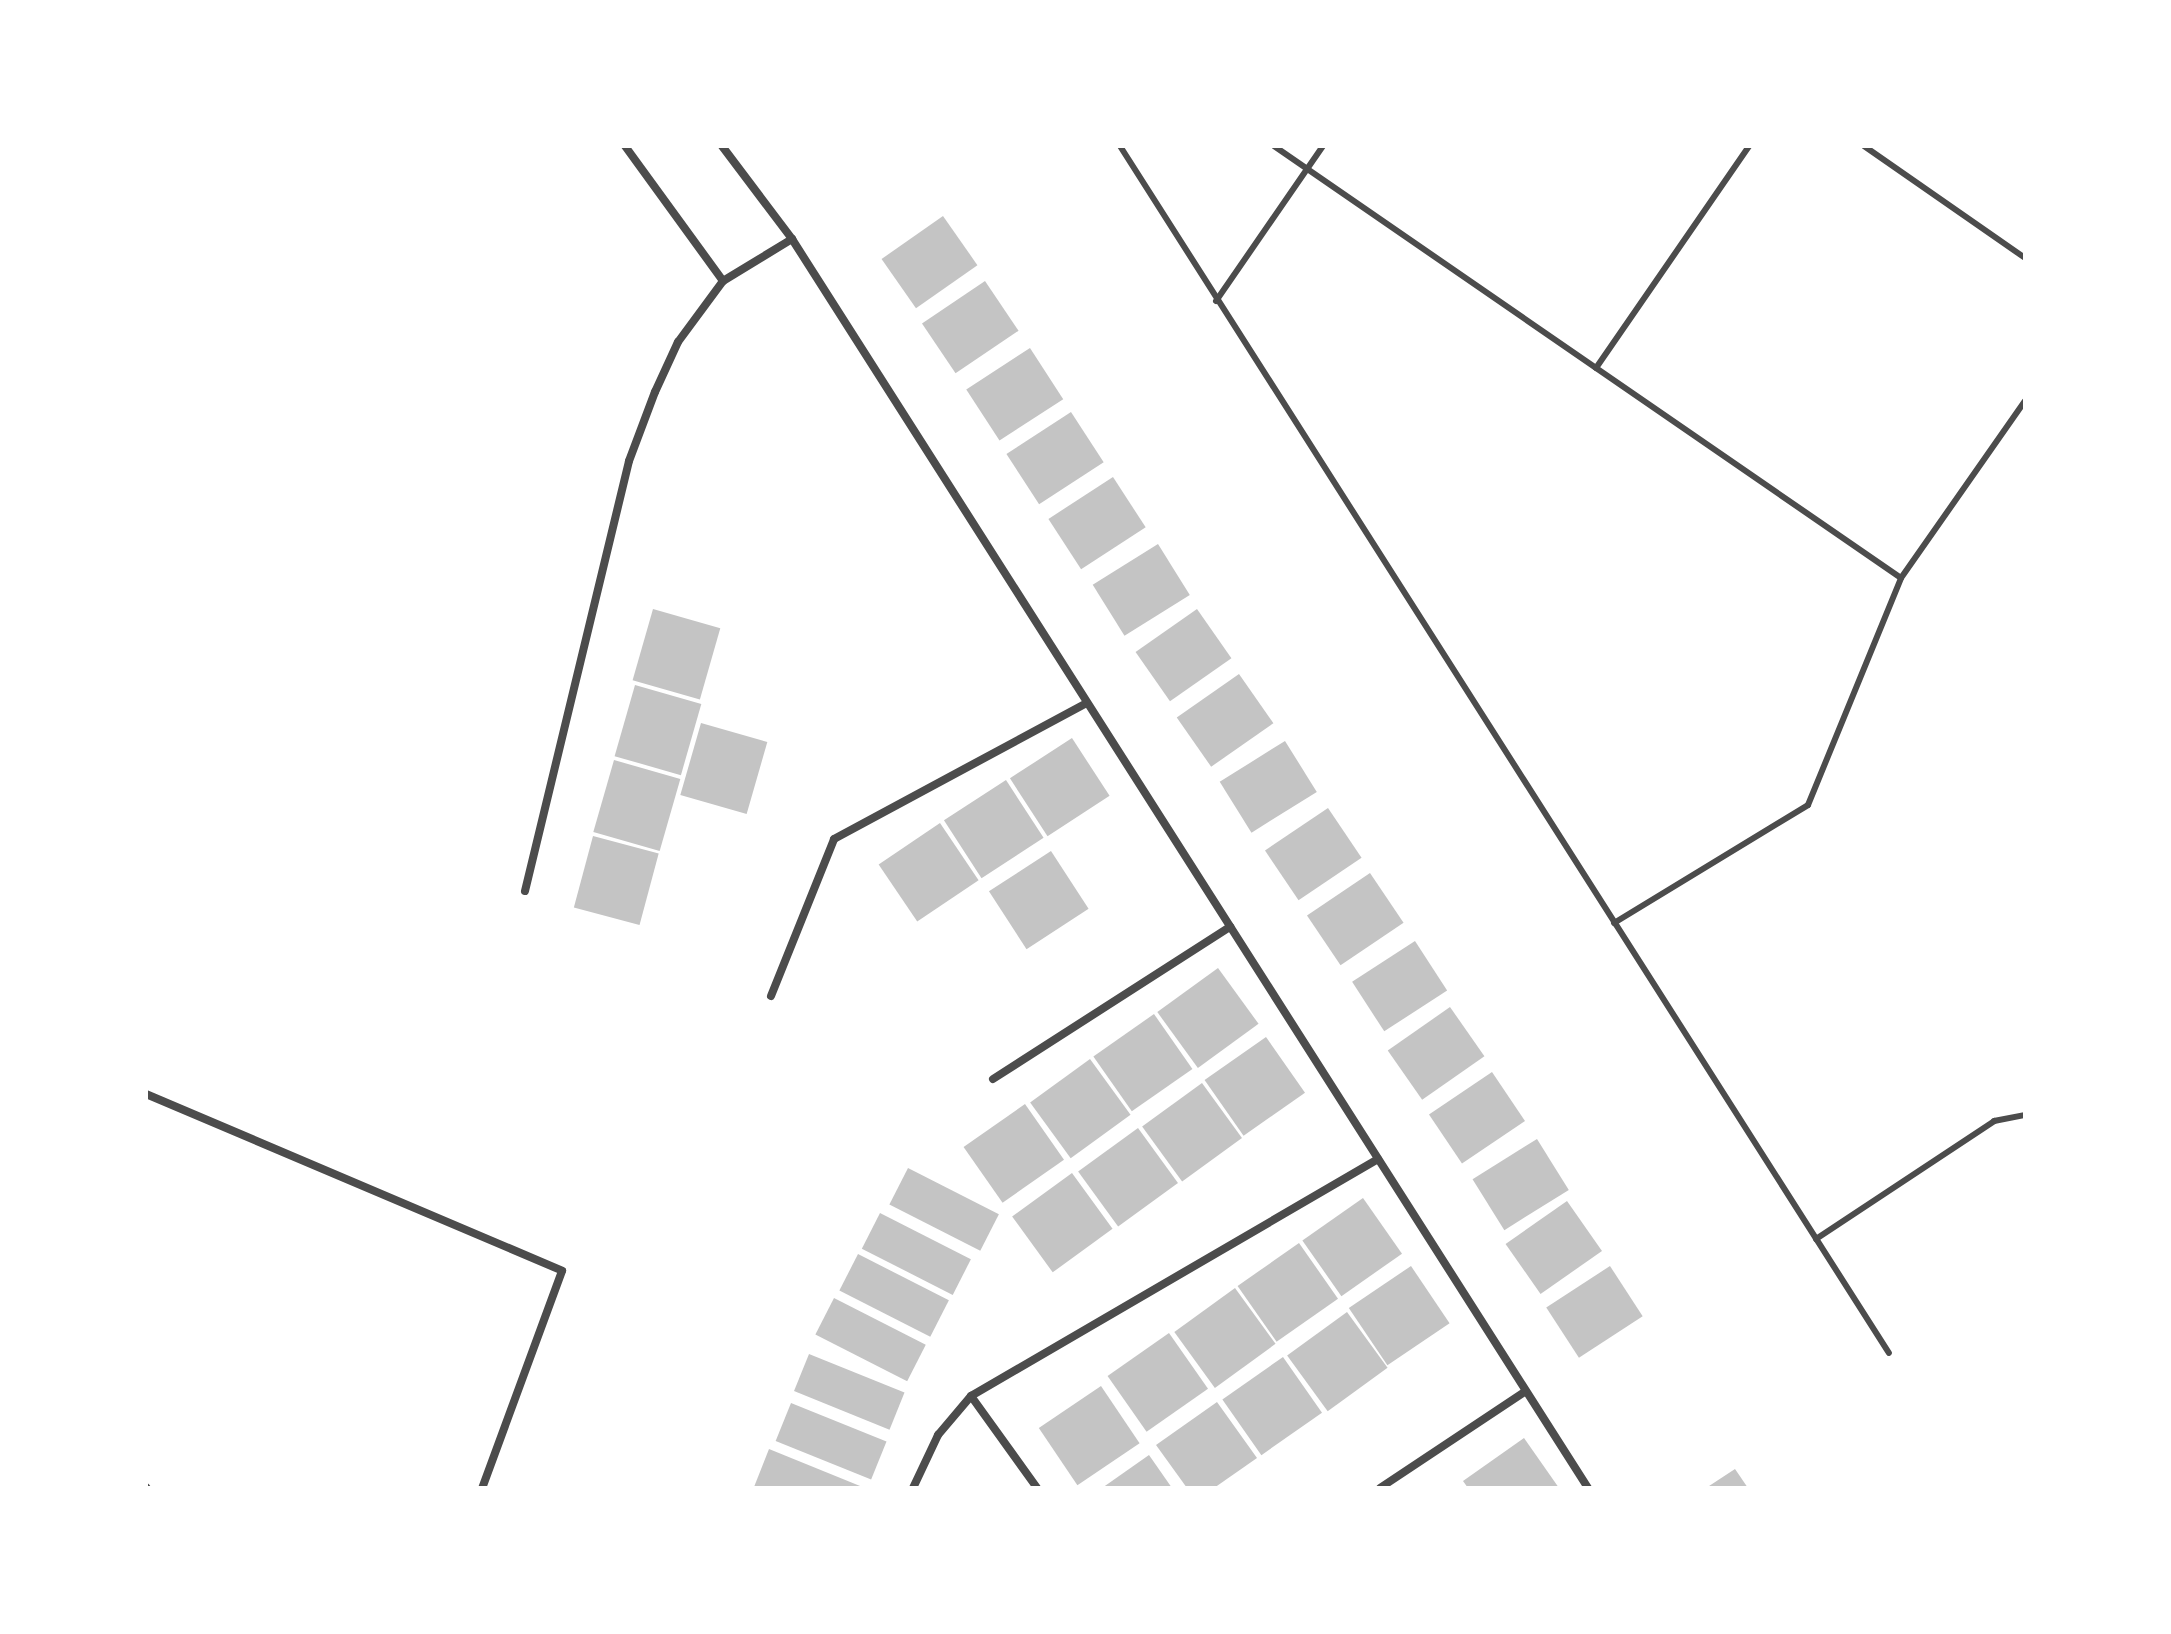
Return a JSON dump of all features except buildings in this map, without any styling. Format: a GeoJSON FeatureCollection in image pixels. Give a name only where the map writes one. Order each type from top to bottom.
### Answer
{"type":"FeatureCollection","features":[{"type":"Feature","properties":{"kind":"street"},"geometry":{"type":"LineString","coordinates":[[625,146],[723,281]]}},
{"type":"Feature","properties":{"kind":"street"},"geometry":{"type":"LineString","coordinates":[[722,146],[792,239],[1588,1488]]}},
{"type":"Feature","properties":{"kind":"street"},"geometry":{"type":"LineString","coordinates":[[525,891],[629,461],[678,342],[723,281],[792,239]]}},
{"type":"Feature","properties":{"kind":"street"},"geometry":{"type":"LineString","coordinates":[[771,996],[834,839],[1087,703]]}},
{"type":"Feature","properties":{"kind":"street"},"geometry":{"type":"LineString","coordinates":[[993,1079],[1230,927]]}},
{"type":"Feature","properties":{"kind":"street"},"geometry":{"type":"LineString","coordinates":[[146,1094],[562,1271],[482,1488]]}},
{"type":"Feature","properties":{"kind":"street"},"geometry":{"type":"LineString","coordinates":[[913,1488],[938,1435],[971,1396],[1378,1159]]}},
{"type":"Feature","properties":{"kind":"street"},"geometry":{"type":"LineString","coordinates":[[1380,1488],[1526,1391]]}},
{"type":"Feature","properties":{"kind":"street"},"geometry":{"type":"LineString","coordinates":[[971,1396],[1037,1488]]}},
{"type":"Feature","properties":{"kind":"lane"},"geometry":{"type":"LineString","coordinates":[[1120,146],[1889,1353]]}},
{"type":"Feature","properties":{"kind":"lane"},"geometry":{"type":"LineString","coordinates":[[1274,146],[1901,578]]}},
{"type":"Feature","properties":{"kind":"lane"},"geometry":{"type":"LineString","coordinates":[[1216,301],[1323,146]]}},
{"type":"Feature","properties":{"kind":"lane"},"geometry":{"type":"LineString","coordinates":[[1596,368],[1749,146]]}},
{"type":"Feature","properties":{"kind":"lane"},"geometry":{"type":"LineString","coordinates":[[1864,146],[2025,258]]}},
{"type":"Feature","properties":{"kind":"lane"},"geometry":{"type":"LineString","coordinates":[[1614,923],[1808,805],[1901,578],[2025,401]]}},
{"type":"Feature","properties":{"kind":"lane"},"geometry":{"type":"LineString","coordinates":[[1816,1239],[1994,1121],[2025,1115]]}}]}
